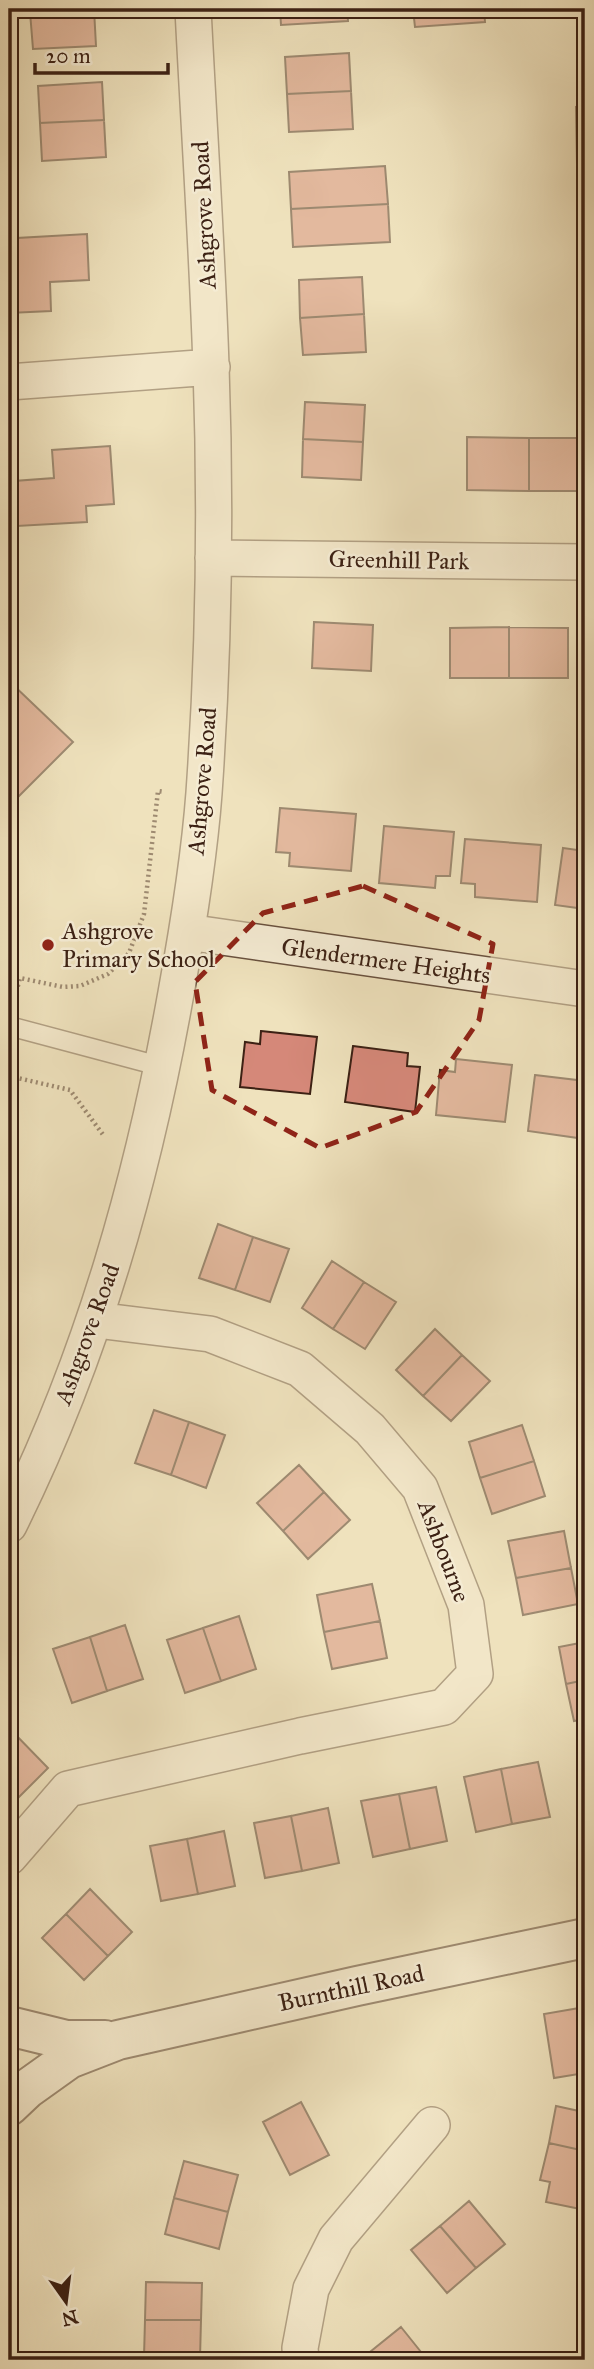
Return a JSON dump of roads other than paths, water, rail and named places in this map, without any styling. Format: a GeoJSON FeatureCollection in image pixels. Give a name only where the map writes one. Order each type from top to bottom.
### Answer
{"type":"FeatureCollection","features":[{"type":"Feature","properties":{"kind":"street","name":"Ashgrove Road"},"geometry":{"type":"LineString","coordinates":[[9,1525],[61,1410],[96,1320],[133,1195],[163,1067],[187,932],[204,796],[213,558],[212,368],[193,9]]}},
{"type":"Feature","properties":{"kind":"street"},"geometry":{"type":"LineString","coordinates":[[9,382],[212,368]]}},
{"type":"Feature","properties":{"kind":"street","name":"Greenhill Park"},"geometry":{"type":"LineString","coordinates":[[213,558],[585,562]]}},
{"type":"Feature","properties":{"kind":"street","name":"Glendermere Heights"},"geometry":{"type":"LineString","coordinates":[[187,932],[585,989]]}},
{"type":"Feature","properties":{"kind":"street","name":"Ashbourne"},"geometry":{"type":"LineString","coordinates":[[9,1857],[68,1789],[300,1736],[444,1707],[475,1674],[466,1605],[420,1488],[370,1429],[300,1369],[210,1334],[96,1320]]}},
{"type":"Feature","properties":{"kind":"street","name":"Burnthill Road"},"geometry":{"type":"LineString","coordinates":[[9,2106],[27,2089],[69,2059],[118,2040],[585,1938]]}},
{"type":"Feature","properties":{"kind":"street","name":"Burnthill Road"},"geometry":{"type":"LineString","coordinates":[[9,2026],[66,2040],[118,2040]]}},
{"type":"Feature","properties":{"kind":"street"},"geometry":{"type":"LineString","coordinates":[[301,2360],[300,2348],[311,2289],[336,2239],[432,2125]]}},
{"type":"Feature","properties":{"kind":"lane"},"geometry":{"type":"LineString","coordinates":[[10,1017],[163,1067]]}},
{"type":"Feature","properties":{"kind":"place","name":"Ashgrove Primary School"},"geometry":{"type":"Point","coordinates":[48,945]}}]}
